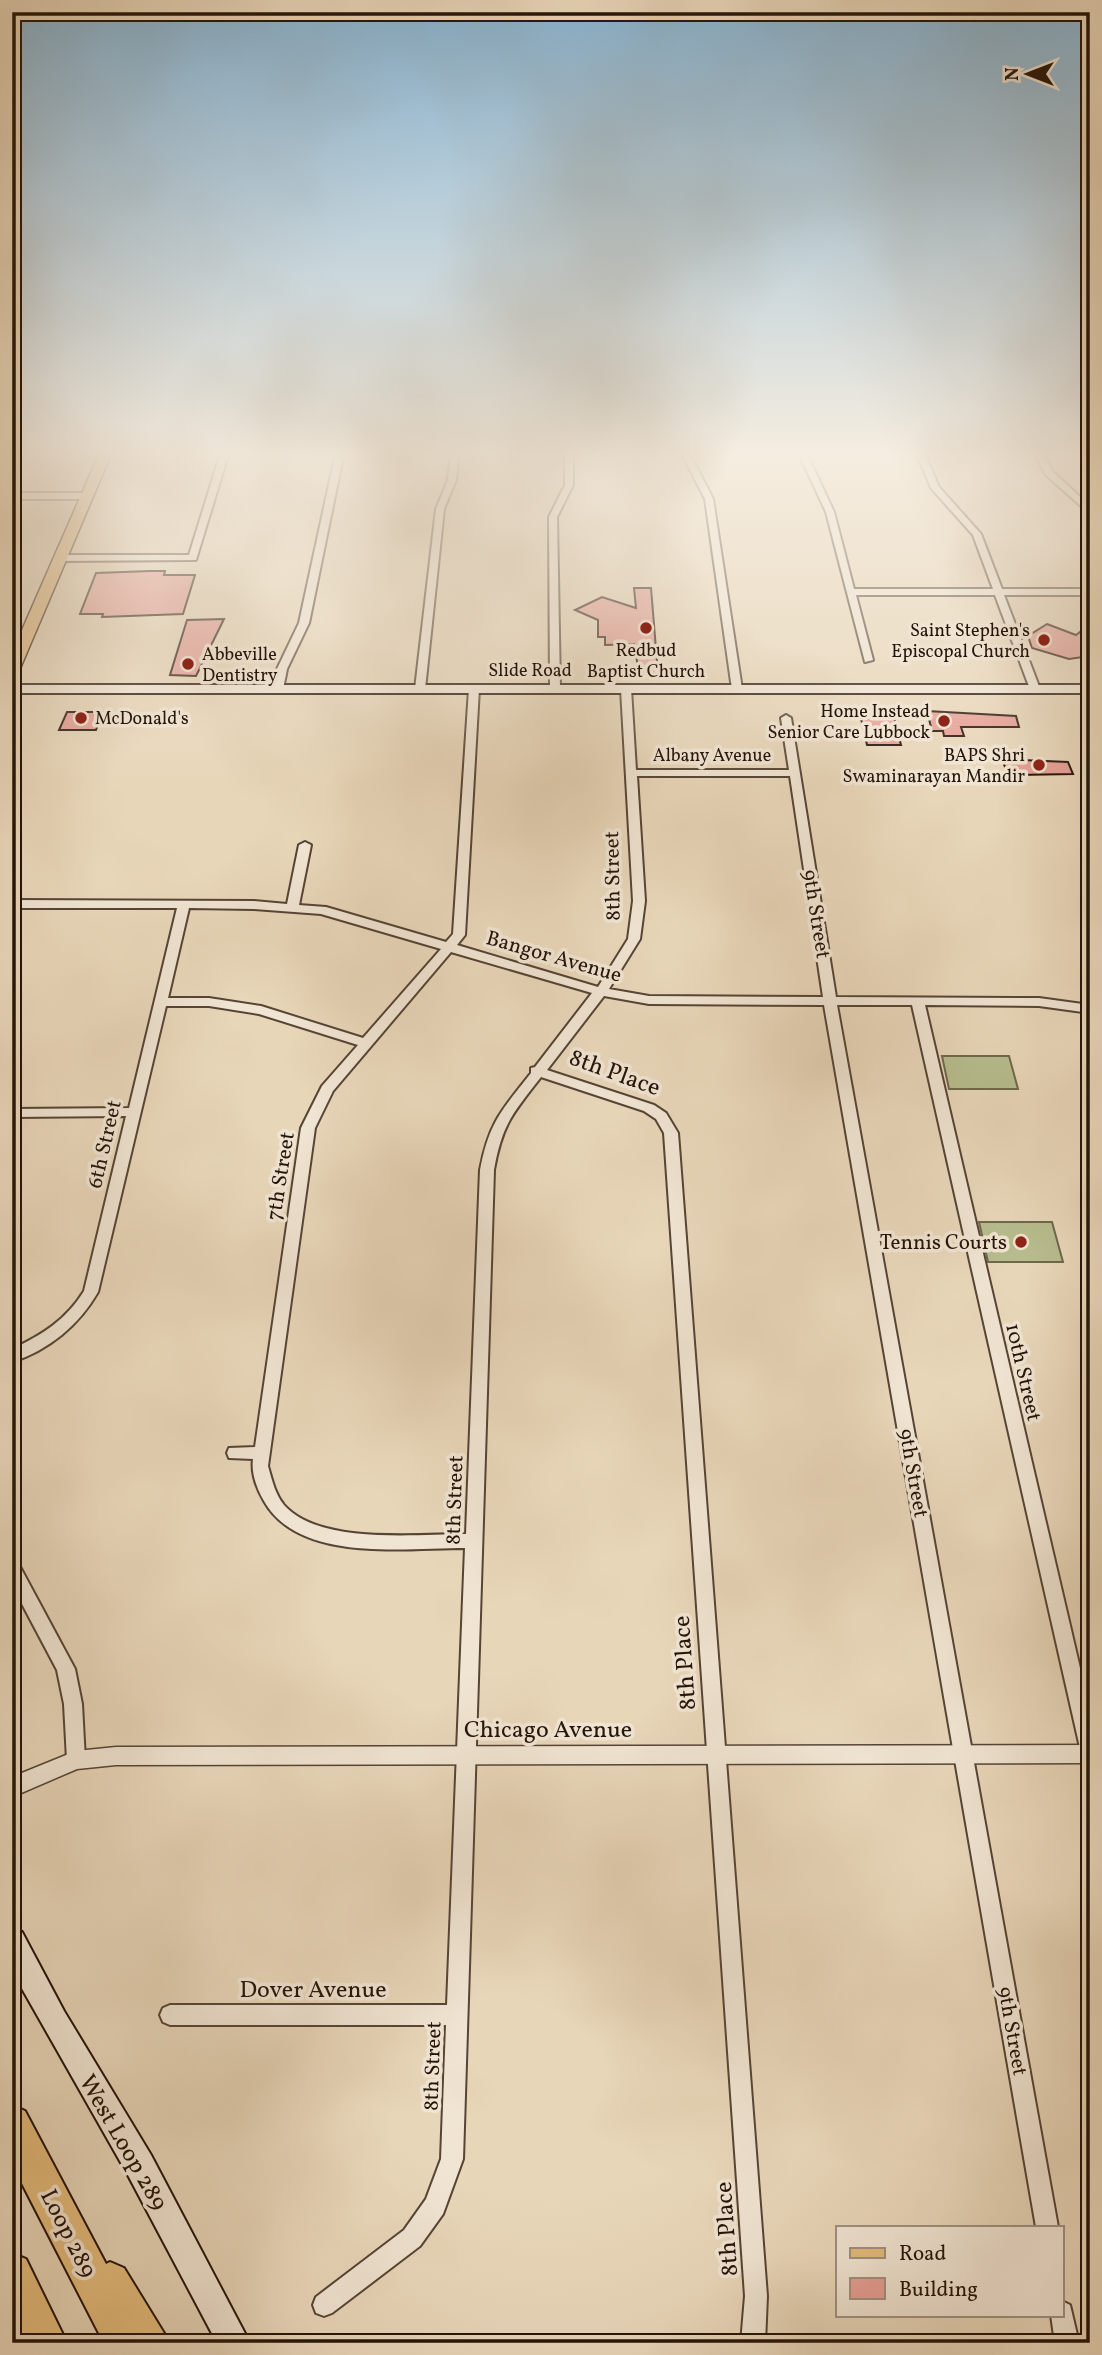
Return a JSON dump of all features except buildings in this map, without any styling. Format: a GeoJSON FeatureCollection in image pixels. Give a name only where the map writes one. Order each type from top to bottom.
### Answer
{"type":"FeatureCollection","features":[{"type":"Feature","properties":{"kind":"highway","name":"Loop 289"},"geometry":{"type":"LineString","coordinates":[[12,2124],[126,2343]]}},
{"type":"Feature","properties":{"kind":"highway"},"geometry":{"type":"LineString","coordinates":[[44,2186],[150,2343]]}},
{"type":"Feature","properties":{"kind":"highway"},"geometry":{"type":"LineString","coordinates":[[12,2273],[47,2343]]}},
{"type":"Feature","properties":{"kind":"highway"},"geometry":{"type":"LineString","coordinates":[[12,2301],[30,2343]]}},
{"type":"Feature","properties":{"kind":"main road"},"geometry":{"type":"LineString","coordinates":[[12,671],[58,562]]}},
{"type":"Feature","properties":{"kind":"main road","name":"Slide Road"},"geometry":{"type":"LineString","coordinates":[[12,689],[1090,689]]}},
{"type":"Feature","properties":{"kind":"main road","name":"West Loop 289"},"geometry":{"type":"LineString","coordinates":[[12,1942],[54,2021],[139,2166],[234,2343]]}},
{"type":"Feature","properties":{"kind":"street"},"geometry":{"type":"LineString","coordinates":[[278,689],[282,669],[304,623],[317,562]]}},
{"type":"Feature","properties":{"kind":"street"},"geometry":{"type":"LineString","coordinates":[[420,689],[434,562]]}},
{"type":"Feature","properties":{"kind":"street"},"geometry":{"type":"LineString","coordinates":[[554,562],[555,689]]}},
{"type":"Feature","properties":{"kind":"street"},"geometry":{"type":"LineString","coordinates":[[718,562],[737,689]]}},
{"type":"Feature","properties":{"kind":"street"},"geometry":{"type":"LineString","coordinates":[[844,562],[868,660]]}},
{"type":"Feature","properties":{"kind":"street"},"geometry":{"type":"LineString","coordinates":[[988,562],[1035,689]]}},
{"type":"Feature","properties":{"kind":"street"},"geometry":{"type":"LineString","coordinates":[[852,592],[1090,592]]}},
{"type":"Feature","properties":{"kind":"street","name":"7th Street"},"geometry":{"type":"LineString","coordinates":[[474,689],[459,935],[452,947],[365,1043],[327,1090],[308,1128],[261,1452],[263,1486],[270,1501],[296,1526],[313,1534],[338,1540],[475,1541]]}},
{"type":"Feature","properties":{"kind":"street","name":"8th Street"},"geometry":{"type":"LineString","coordinates":[[324,2305],[412,2238],[435,2206],[452,2159],[488,1170],[492,1142],[500,1120],[625,957],[638,922],[626,689]]}},
{"type":"Feature","properties":{"kind":"street","name":"9th Street"},"geometry":{"type":"LineString","coordinates":[[786,718],[830,1002],[1047,2226]]}},
{"type":"Feature","properties":{"kind":"street","name":"Albany Avenue"},"geometry":{"type":"LineString","coordinates":[[630,773],[795,773]]}},
{"type":"Feature","properties":{"kind":"street"},"geometry":{"type":"LineString","coordinates":[[293,906],[305,845]]}},
{"type":"Feature","properties":{"kind":"street","name":"Bangor Avenue"},"geometry":{"type":"LineString","coordinates":[[12,904],[293,906],[338,914],[599,991],[649,1000],[1039,1002],[1090,1009]]}},
{"type":"Feature","properties":{"kind":"street","name":"6th Street"},"geometry":{"type":"LineString","coordinates":[[12,1356],[59,1331],[78,1315],[91,1292],[184,905]]}},
{"type":"Feature","properties":{"kind":"street"},"geometry":{"type":"LineString","coordinates":[[159,1002],[238,1005],[286,1017],[365,1043]]}},
{"type":"Feature","properties":{"kind":"street","name":"10th Street"},"geometry":{"type":"LineString","coordinates":[[918,1002],[1090,1753]]}},
{"type":"Feature","properties":{"kind":"street","name":"8th Place"},"geometry":{"type":"LineString","coordinates":[[536,1071],[649,1108],[662,1116],[671,1133],[756,2296],[753,2343]]}},
{"type":"Feature","properties":{"kind":"street"},"geometry":{"type":"LineString","coordinates":[[12,1113],[133,1112]]}},
{"type":"Feature","properties":{"kind":"street"},"geometry":{"type":"LineString","coordinates":[[234,1453],[261,1452]]}},
{"type":"Feature","properties":{"kind":"street"},"geometry":{"type":"LineString","coordinates":[[12,1568],[66,1669],[73,1704],[76,1760]]}},
{"type":"Feature","properties":{"kind":"street","name":"Chicago Avenue"},"geometry":{"type":"LineString","coordinates":[[12,1787],[76,1760],[116,1756],[965,1756],[1090,1753]]}},
{"type":"Feature","properties":{"kind":"street","name":"Dover Avenue"},"geometry":{"type":"LineString","coordinates":[[170,2015],[456,2015]]}},
{"type":"Feature","properties":{"kind":"street"},"geometry":{"type":"LineString","coordinates":[[1062,2316],[1067,2343]]}},
{"type":"Feature","properties":{"kind":"green space"},"geometry":{"type":"Polygon","coordinates":[[[942,1056],[1009,1056],[1018,1089],[949,1089],[942,1056]]]}},
{"type":"Feature","properties":{"kind":"green space","name":"Tennis Courts"},"geometry":{"type":"Polygon","coordinates":[[[979,1222],[1052,1222],[1063,1262],[988,1262],[979,1222]]]}},
{"type":"Feature","properties":{"kind":"place","name":"Redbud Baptist Church"},"geometry":{"type":"Point","coordinates":[646,628]}},
{"type":"Feature","properties":{"kind":"place","name":"Saint Stephen's Episcopal Church"},"geometry":{"type":"Point","coordinates":[1044,640]}},
{"type":"Feature","properties":{"kind":"place","name":"Abbeville Dentistry"},"geometry":{"type":"Point","coordinates":[188,664]}},
{"type":"Feature","properties":{"kind":"place","name":"McDonald's"},"geometry":{"type":"Point","coordinates":[81,718]}},
{"type":"Feature","properties":{"kind":"place","name":"Home Instead Senior Care Lubbock"},"geometry":{"type":"Point","coordinates":[944,721]}},
{"type":"Feature","properties":{"kind":"place","name":"BAPS Shri Swaminarayan Mandir"},"geometry":{"type":"Point","coordinates":[1039,765]}},
{"type":"Feature","properties":{"kind":"place","name":"Tennis Courts"},"geometry":{"type":"Point","coordinates":[1021,1242]}}]}
